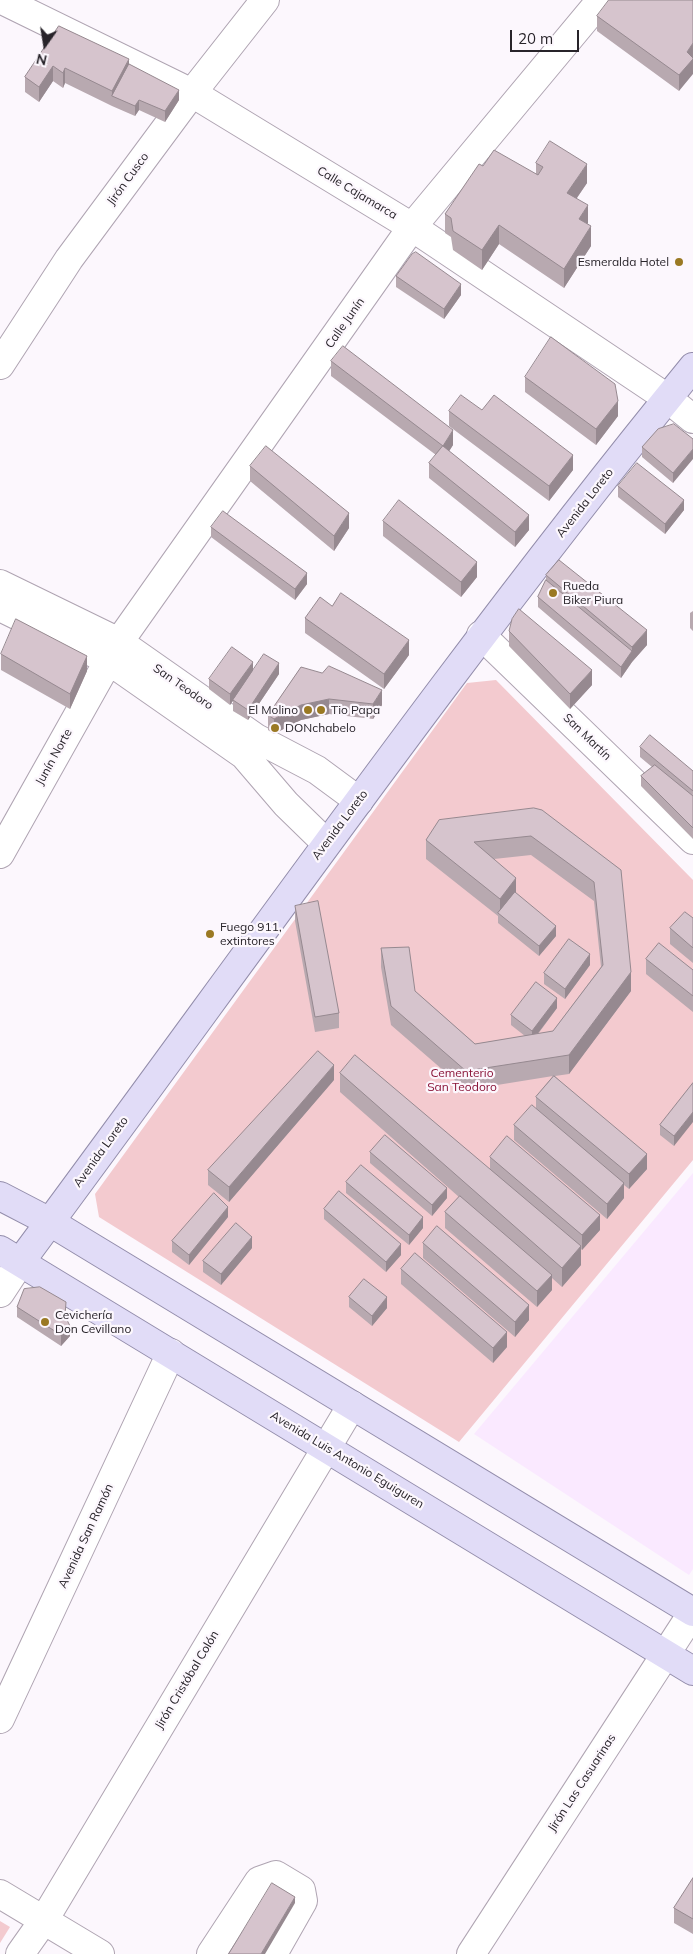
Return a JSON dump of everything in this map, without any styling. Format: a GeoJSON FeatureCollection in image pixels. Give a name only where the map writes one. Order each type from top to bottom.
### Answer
{"type":"FeatureCollection","features":[{"type":"Feature","properties":{"kind":"main road","name":"Avenida Loreto"},"geometry":{"type":"LineString","coordinates":[[10,1256],[50,1222],[326,843],[481,635],[693,367]]}},
{"type":"Feature","properties":{"kind":"main road"},"geometry":{"type":"LineString","coordinates":[[0,1196],[50,1222],[693,1612]]}},
{"type":"Feature","properties":{"kind":"main road","name":"Avenida Luis Antonio Eguiguren"},"geometry":{"type":"LineString","coordinates":[[10,1256],[693,1672]]}},
{"type":"Feature","properties":{"kind":"street","name":"Calle Cajamarca"},"geometry":{"type":"LineString","coordinates":[[2,0],[192,93],[412,227],[667,398],[693,419]]}},
{"type":"Feature","properties":{"kind":"street","name":"Jirón Cusco"},"geometry":{"type":"LineString","coordinates":[[0,365],[69,259],[192,93],[265,0]]}},
{"type":"Feature","properties":{"kind":"street","name":"Calle Junín"},"geometry":{"type":"LineString","coordinates":[[113,651],[412,227],[601,0]]}},
{"type":"Feature","properties":{"kind":"street","name":"San Teodoro"},"geometry":{"type":"LineString","coordinates":[[0,584],[256,738],[317,770],[359,801]]}},
{"type":"Feature","properties":{"kind":"street","name":"San Teodoro"},"geometry":{"type":"LineString","coordinates":[[0,608],[113,651],[244,755],[286,804],[326,843]]}},
{"type":"Feature","properties":{"kind":"street","name":"San Martín"},"geometry":{"type":"LineString","coordinates":[[481,635],[693,840]]}},
{"type":"Feature","properties":{"kind":"street","name":"Junín Norte"},"geometry":{"type":"LineString","coordinates":[[0,854],[113,651]]}},
{"type":"Feature","properties":{"kind":"street","name":"Avenida Loreto"},"geometry":{"type":"LineString","coordinates":[[0,1293],[10,1256]]}},
{"type":"Feature","properties":{"kind":"street","name":"Avenida San Ramón"},"geometry":{"type":"LineString","coordinates":[[0,1719],[171,1353]]}},
{"type":"Feature","properties":{"kind":"street","name":"Jirón Cristóbal Colón"},"geometry":{"type":"LineString","coordinates":[[20,1954],[44,1920],[352,1405]]}},
{"type":"Feature","properties":{"kind":"street","name":"Jirón Las Casuarinas"},"geometry":{"type":"LineString","coordinates":[[472,1954],[693,1612]]}},
{"type":"Feature","properties":{"kind":"street"},"geometry":{"type":"LineString","coordinates":[[211,1954],[259,1881],[276,1875],[301,1890],[303,1901],[273,1954]]}},
{"type":"Feature","properties":{"kind":"street"},"geometry":{"type":"LineString","coordinates":[[0,1894],[100,1954]]}},
{"type":"Feature","properties":{"kind":"shaded area"},"geometry":{"type":"Polygon","coordinates":[[[693,1173],[693,1569],[689,1575],[474,1434],[693,1173]]]}},
{"type":"Feature","properties":{"kind":"green space","name":"Cementerio San Teodoro"},"geometry":{"type":"Polygon","coordinates":[[[496,680],[693,880],[693,1160],[459,1442],[99,1217],[95,1194],[467,683],[496,680]]]}},
{"type":"Feature","properties":{"kind":"green space"},"geometry":{"type":"Polygon","coordinates":[[[0,1921],[10,1927],[0,1943],[0,1921]]]}},
{"type":"Feature","properties":{"kind":"building"},"geometry":{"type":"Polygon","coordinates":[[[609,0],[693,0],[693,43],[687,52],[693,59],[679,75],[597,16],[609,0]]]}},
{"type":"Feature","properties":{"kind":"building"},"geometry":{"type":"Polygon","coordinates":[[[59,26],[129,59],[112,91],[65,68],[63,73],[53,66],[39,87],[25,77],[59,26]]]}},
{"type":"Feature","properties":{"kind":"building"},"geometry":{"type":"Polygon","coordinates":[[[129,64],[179,90],[165,111],[139,100],[135,106],[112,96],[129,64]]]}},
{"type":"Feature","properties":{"kind":"building"},"geometry":{"type":"Polygon","coordinates":[[[550,141],[587,164],[567,193],[588,205],[579,219],[591,226],[564,269],[499,225],[482,250],[453,231],[451,218],[445,214],[479,164],[483,166],[494,150],[538,175],[543,167],[536,163],[550,141]]]}},
{"type":"Feature","properties":{"kind":"building"},"geometry":{"type":"Polygon","coordinates":[[[416,252],[461,284],[444,309],[396,276],[412,254],[416,252]]]}},
{"type":"Feature","properties":{"kind":"building"},"geometry":{"type":"Polygon","coordinates":[[[551,337],[615,384],[618,401],[596,429],[525,377],[551,337]]]}},
{"type":"Feature","properties":{"kind":"building"},"geometry":{"type":"Polygon","coordinates":[[[343,346],[453,430],[443,446],[331,361],[343,346]]]}},
{"type":"Feature","properties":{"kind":"building"},"geometry":{"type":"Polygon","coordinates":[[[461,395],[482,410],[494,395],[573,455],[549,486],[449,411],[461,395]]]}},
{"type":"Feature","properties":{"kind":"building"},"geometry":{"type":"Polygon","coordinates":[[[674,424],[693,439],[693,449],[673,473],[642,447],[658,429],[674,424]]]}},
{"type":"Feature","properties":{"kind":"building"},"geometry":{"type":"Polygon","coordinates":[[[266,446],[349,513],[334,536],[250,466],[266,446]]]}},
{"type":"Feature","properties":{"kind":"building"},"geometry":{"type":"Polygon","coordinates":[[[443,446],[529,515],[515,532],[429,463],[443,446]]]}},
{"type":"Feature","properties":{"kind":"building"},"geometry":{"type":"Polygon","coordinates":[[[637,463],[684,500],[665,524],[618,486],[637,463]]]}},
{"type":"Feature","properties":{"kind":"building"},"geometry":{"type":"Polygon","coordinates":[[[399,500],[477,562],[461,582],[383,521],[399,500]]]}},
{"type":"Feature","properties":{"kind":"building"},"geometry":{"type":"Polygon","coordinates":[[[223,511],[307,573],[295,589],[211,527],[223,511]]]}},
{"type":"Feature","properties":{"kind":"building"},"geometry":{"type":"Polygon","coordinates":[[[559,560],[647,630],[632,647],[546,575],[559,560]]]}},
{"type":"Feature","properties":{"kind":"building"},"geometry":{"type":"Polygon","coordinates":[[[546,580],[632,651],[621,667],[538,597],[546,580]]]}},
{"type":"Feature","properties":{"kind":"building"},"geometry":{"type":"Polygon","coordinates":[[[341,593],[409,640],[384,674],[305,618],[320,597],[332,606],[341,593]]]}},
{"type":"Feature","properties":{"kind":"building"},"geometry":{"type":"Polygon","coordinates":[[[519,609],[592,670],[570,694],[509,631],[512,619],[519,609]]]}},
{"type":"Feature","properties":{"kind":"building"},"geometry":{"type":"Polygon","coordinates":[[[16,619],[87,656],[70,694],[1,654],[16,619]]]}},
{"type":"Feature","properties":{"kind":"building"},"geometry":{"type":"Polygon","coordinates":[[[232,647],[253,662],[230,694],[209,679],[232,647]]]}},
{"type":"Feature","properties":{"kind":"building"},"geometry":{"type":"Polygon","coordinates":[[[264,654],[279,663],[248,710],[233,700],[264,654]]]}},
{"type":"Feature","properties":{"kind":"building"},"geometry":{"type":"Polygon","coordinates":[[[329,666],[382,690],[373,704],[329,699],[301,705],[274,719],[268,715],[301,667],[322,673],[329,666]]]}},
{"type":"Feature","properties":{"kind":"building"},"geometry":{"type":"Polygon","coordinates":[[[650,735],[693,771],[693,791],[640,747],[650,735]]]}},
{"type":"Feature","properties":{"kind":"building"},"geometry":{"type":"Polygon","coordinates":[[[655,765],[693,796],[693,828],[641,776],[655,765]]]}},
{"type":"Feature","properties":{"kind":"building"},"geometry":{"type":"Polygon","coordinates":[[[534,808],[542,810],[621,870],[631,972],[569,1055],[466,1071],[391,1006],[381,948],[409,947],[415,991],[475,1044],[553,1031],[603,965],[594,882],[531,836],[474,842],[516,878],[500,899],[426,840],[439,820],[534,808]]]}},
{"type":"Feature","properties":{"kind":"building"},"geometry":{"type":"Polygon","coordinates":[[[515,892],[556,926],[539,946],[498,913],[515,892]]]}},
{"type":"Feature","properties":{"kind":"building"},"geometry":{"type":"Polygon","coordinates":[[[318,901],[339,1013],[315,1017],[295,906],[318,901]]]}},
{"type":"Feature","properties":{"kind":"building"},"geometry":{"type":"Polygon","coordinates":[[[685,912],[693,918],[693,948],[670,928],[685,912]]]}},
{"type":"Feature","properties":{"kind":"building"},"geometry":{"type":"Polygon","coordinates":[[[569,939],[590,954],[565,989],[544,973],[569,939]]]}},
{"type":"Feature","properties":{"kind":"building"},"geometry":{"type":"Polygon","coordinates":[[[659,943],[693,970],[693,996],[646,959],[659,943]]]}},
{"type":"Feature","properties":{"kind":"building"},"geometry":{"type":"Polygon","coordinates":[[[536,982],[557,998],[532,1031],[511,1015],[536,982]]]}},
{"type":"Feature","properties":{"kind":"building"},"geometry":{"type":"Polygon","coordinates":[[[318,1051],[334,1065],[229,1187],[208,1170],[318,1051]]]}},
{"type":"Feature","properties":{"kind":"building"},"geometry":{"type":"Polygon","coordinates":[[[355,1055],[581,1246],[562,1268],[340,1073],[355,1055]]]}},
{"type":"Feature","properties":{"kind":"building"},"geometry":{"type":"Polygon","coordinates":[[[554,1076],[647,1154],[629,1174],[536,1097],[554,1076]]]}},
{"type":"Feature","properties":{"kind":"building"},"geometry":{"type":"Polygon","coordinates":[[[693,1083],[693,1112],[674,1136],[660,1125],[693,1083]]]}},
{"type":"Feature","properties":{"kind":"building"},"geometry":{"type":"Polygon","coordinates":[[[532,1105],[624,1183],[607,1204],[514,1125],[532,1105]]]}},
{"type":"Feature","properties":{"kind":"building"},"geometry":{"type":"Polygon","coordinates":[[[385,1135],[447,1188],[432,1205],[370,1152],[385,1135]]]}},
{"type":"Feature","properties":{"kind":"building"},"geometry":{"type":"Polygon","coordinates":[[[507,1136],[600,1215],[582,1235],[490,1157],[507,1136]]]}},
{"type":"Feature","properties":{"kind":"building"},"geometry":{"type":"Polygon","coordinates":[[[361,1165],[423,1217],[409,1235],[346,1182],[361,1165]]]}},
{"type":"Feature","properties":{"kind":"building"},"geometry":{"type":"Polygon","coordinates":[[[339,1191],[401,1244],[386,1262],[324,1209],[339,1191]]]}},
{"type":"Feature","properties":{"kind":"building"},"geometry":{"type":"Polygon","coordinates":[[[214,1193],[228,1207],[189,1255],[172,1241],[214,1193]]]}},
{"type":"Feature","properties":{"kind":"building"},"geometry":{"type":"Polygon","coordinates":[[[460,1196],[552,1275],[537,1291],[445,1212],[460,1196]]]}},
{"type":"Feature","properties":{"kind":"building"},"geometry":{"type":"Polygon","coordinates":[[[236,1223],[252,1237],[221,1274],[203,1261],[236,1223]]]}},
{"type":"Feature","properties":{"kind":"building"},"geometry":{"type":"Polygon","coordinates":[[[437,1226],[529,1305],[515,1322],[423,1243],[437,1226]]]}},
{"type":"Feature","properties":{"kind":"building"},"geometry":{"type":"Polygon","coordinates":[[[415,1253],[507,1332],[493,1348],[401,1269],[415,1253]]]}},
{"type":"Feature","properties":{"kind":"building"},"geometry":{"type":"Polygon","coordinates":[[[364,1279],[387,1297],[372,1316],[349,1297],[364,1279]]]}},
{"type":"Feature","properties":{"kind":"building","name":"Cevichería Don Cevillano"},"geometry":{"type":"Polygon","coordinates":[[[40,1287],[66,1302],[65,1316],[70,1326],[61,1335],[17,1307],[24,1289],[40,1287]]]}},
{"type":"Feature","properties":{"kind":"building"},"geometry":{"type":"Polygon","coordinates":[[[693,1878],[693,1919],[674,1908],[693,1878]]]}},
{"type":"Feature","properties":{"kind":"building"},"geometry":{"type":"Polygon","coordinates":[[[272,1883],[295,1897],[261,1954],[229,1954],[272,1883]]]}},
{"type":"Feature","properties":{"kind":"place","name":"Esmeralda Hotel"},"geometry":{"type":"Point","coordinates":[679,262]}},
{"type":"Feature","properties":{"kind":"place","name":"Rueda Biker Piura"},"geometry":{"type":"Point","coordinates":[553,593]}},
{"type":"Feature","properties":{"kind":"place","name":"El Molino"},"geometry":{"type":"Point","coordinates":[308,710]}},
{"type":"Feature","properties":{"kind":"place","name":"Tio Papa"},"geometry":{"type":"Point","coordinates":[321,710]}},
{"type":"Feature","properties":{"kind":"place","name":"DONchabelo"},"geometry":{"type":"Point","coordinates":[275,728]}},
{"type":"Feature","properties":{"kind":"place","name":"Fuego 911, extintores"},"geometry":{"type":"Point","coordinates":[210,934]}},
{"type":"Feature","properties":{"kind":"place","name":"Cevichería Don Cevillano"},"geometry":{"type":"Point","coordinates":[45,1322]}}]}
